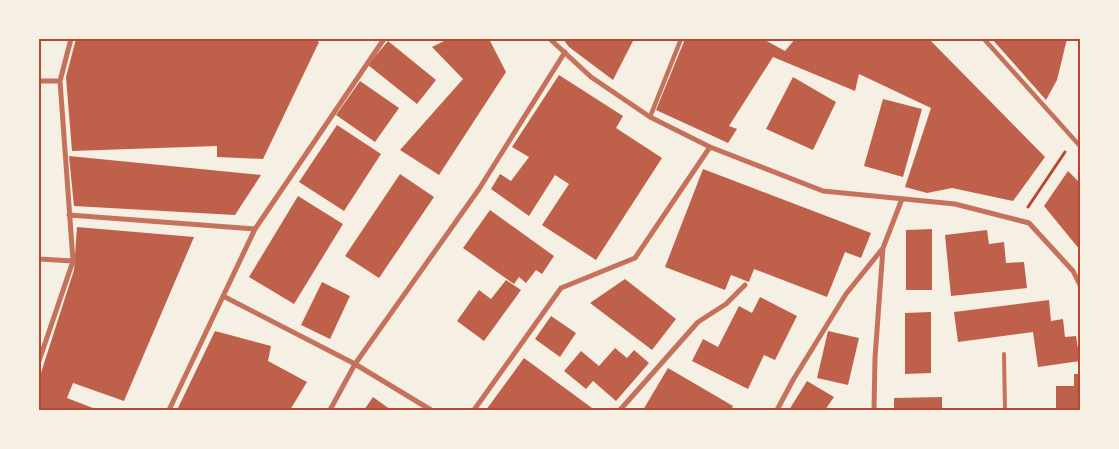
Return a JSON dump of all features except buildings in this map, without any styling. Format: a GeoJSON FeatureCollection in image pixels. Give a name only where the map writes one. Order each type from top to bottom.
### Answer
{"type":"FeatureCollection","features":[{"type":"Feature","properties":{"kind":"street"},"geometry":{"type":"LineString","coordinates":[[39,361],[73,261],[60,81],[71,39]]}},
{"type":"Feature","properties":{"kind":"street"},"geometry":{"type":"LineString","coordinates":[[169,410],[255,229],[382,41],[376,39]]}},
{"type":"Feature","properties":{"kind":"street"},"geometry":{"type":"LineString","coordinates":[[550,39],[591,77],[650,117],[710,147],[823,191],[954,204],[1029,223],[1073,271],[1080,286]]}},
{"type":"Feature","properties":{"kind":"street"},"geometry":{"type":"LineString","coordinates":[[650,117],[681,39]]}},
{"type":"Feature","properties":{"kind":"street"},"geometry":{"type":"LineString","coordinates":[[984,39],[1080,146]]}},
{"type":"Feature","properties":{"kind":"street"},"geometry":{"type":"LineString","coordinates":[[330,410],[355,364],[479,189],[565,52]]}},
{"type":"Feature","properties":{"kind":"street"},"geometry":{"type":"LineString","coordinates":[[39,81],[60,81]]}},
{"type":"Feature","properties":{"kind":"street"},"geometry":{"type":"LineString","coordinates":[[474,410],[561,288],[635,258],[710,147]]}},
{"type":"Feature","properties":{"kind":"street"},"geometry":{"type":"LineString","coordinates":[[874,410],[875,358],[883,248],[902,199]]}},
{"type":"Feature","properties":{"kind":"street"},"geometry":{"type":"LineString","coordinates":[[69,215],[255,229]]}},
{"type":"Feature","properties":{"kind":"street"},"geometry":{"type":"LineString","coordinates":[[777,410],[793,380],[846,294],[883,248]]}},
{"type":"Feature","properties":{"kind":"street"},"geometry":{"type":"LineString","coordinates":[[39,259],[73,261]]}},
{"type":"Feature","properties":{"kind":"street"},"geometry":{"type":"LineString","coordinates":[[620,410],[698,322],[726,304],[745,285]]}},
{"type":"Feature","properties":{"kind":"street"},"geometry":{"type":"LineString","coordinates":[[223,296],[355,364],[431,410]]}},
{"type":"Feature","properties":{"kind":"lane"},"geometry":{"type":"LineString","coordinates":[[1004,354],[1005,410]]}},
{"type":"Feature","properties":{"kind":"path"},"geometry":{"type":"LineString","coordinates":[[1020,220],[1074,138]]}}]}
